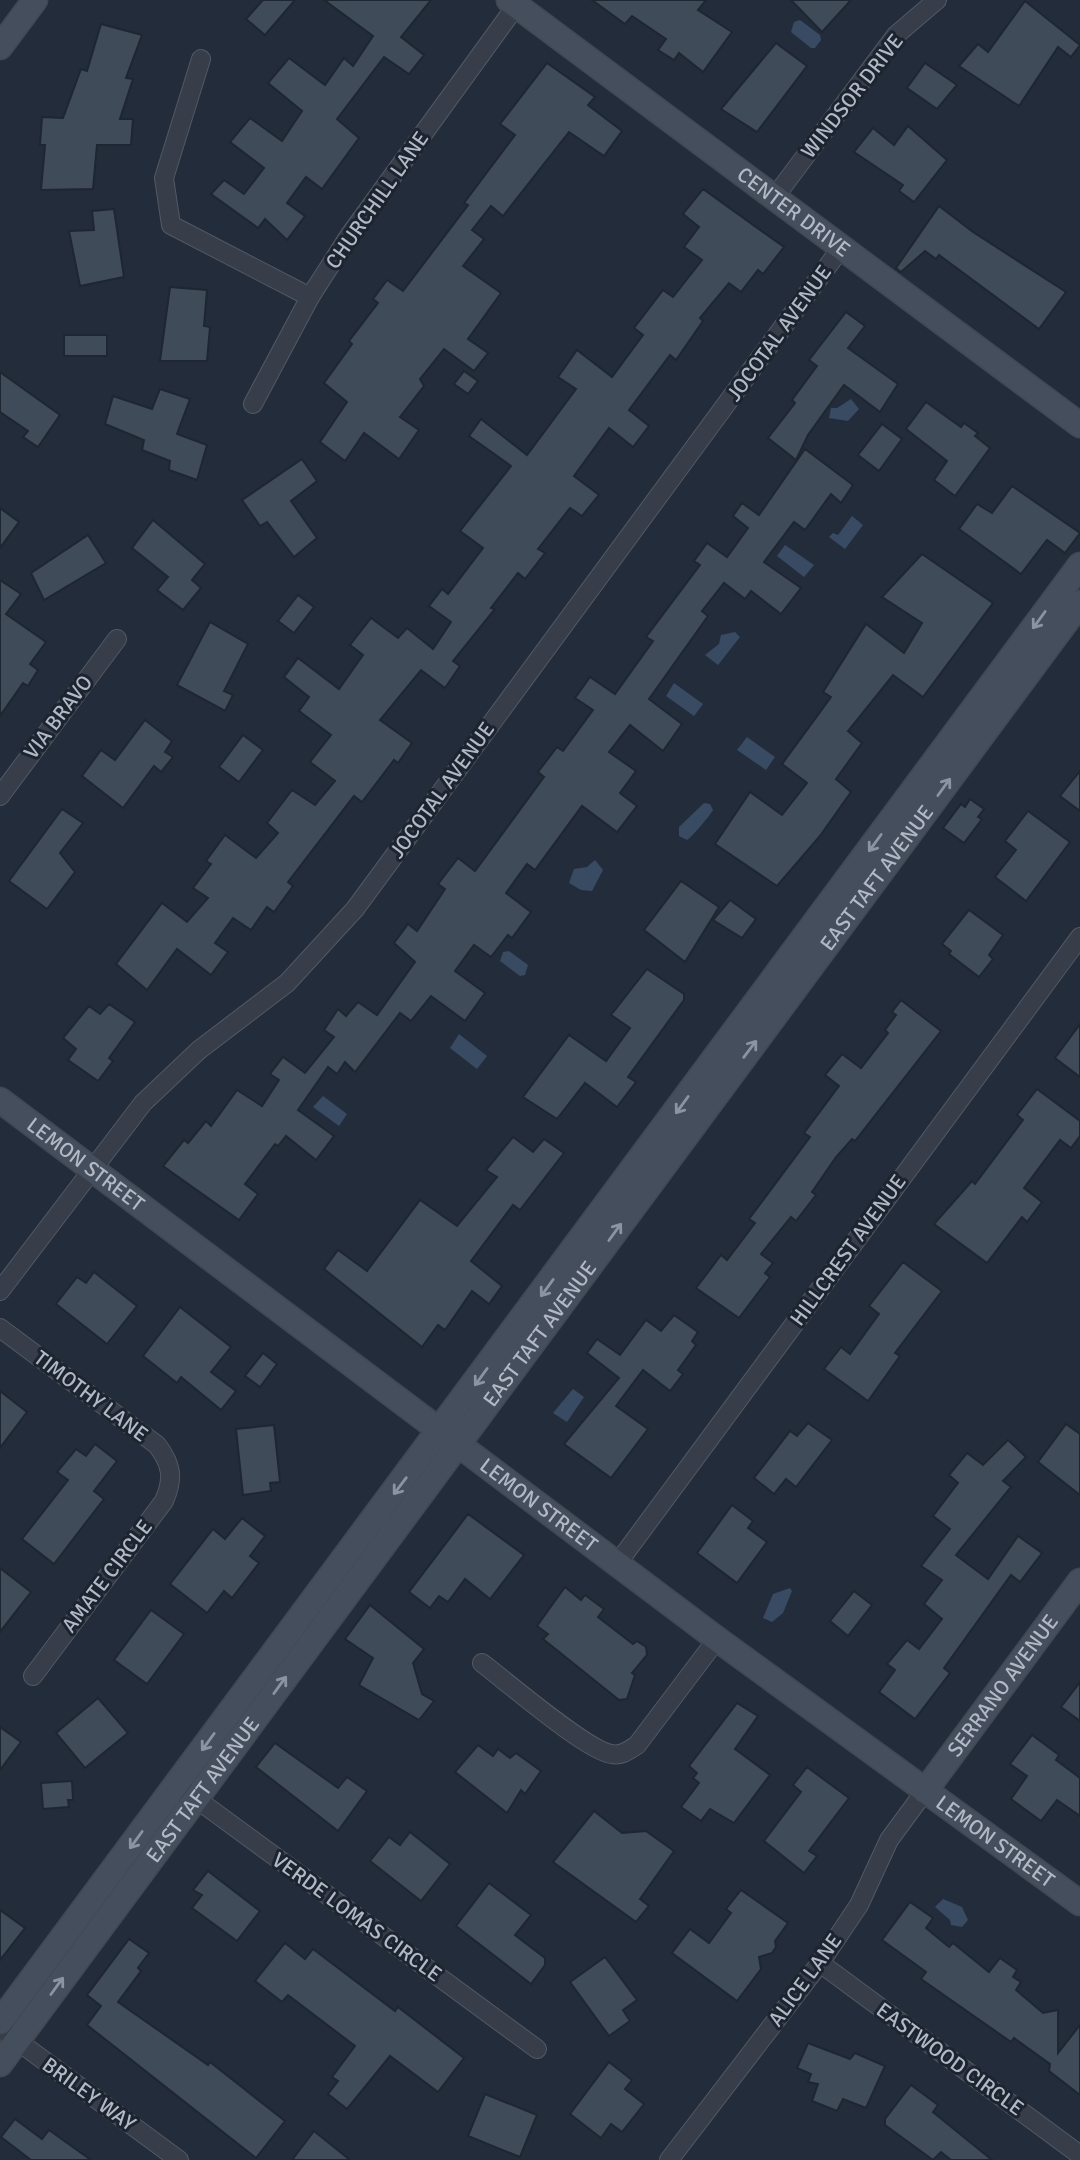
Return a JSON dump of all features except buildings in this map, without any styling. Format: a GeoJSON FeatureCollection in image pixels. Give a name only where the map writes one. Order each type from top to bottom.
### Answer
{"type":"FeatureCollection","features":[{"type":"Feature","properties":{"kind":"street"},"geometry":{"type":"LineString","coordinates":[[0,47],[35,0]]}},
{"type":"Feature","properties":{"kind":"street","name":"WINDSOR DRIVE"},"geometry":{"type":"LineString","coordinates":[[774,198],[896,35],[937,0]]}},
{"type":"Feature","properties":{"kind":"street","name":"CENTER DRIVE"},"geometry":{"type":"LineString","coordinates":[[513,3],[1080,425]]}},
{"type":"Feature","properties":{"kind":"street","name":"CHURCHILL LANE"},"geometry":{"type":"LineString","coordinates":[[253,404],[310,298],[349,236],[513,3]]}},
{"type":"Feature","properties":{"kind":"street"},"geometry":{"type":"LineString","coordinates":[[201,59],[164,178],[172,225],[310,298]]}},
{"type":"Feature","properties":{"kind":"street","name":"JOCOTAL AVENUE"},"geometry":{"type":"LineString","coordinates":[[0,1292],[92,1168],[165,1079],[287,983],[355,909],[841,248]]}},
{"type":"Feature","properties":{"kind":"street","name":"EAST TAFT AVENUE"},"geometry":{"type":"LineString","coordinates":[[848,899],[1080,565]]}},
{"type":"Feature","properties":{"kind":"street","name":"EAST TAFT AVENUE"},"geometry":{"type":"LineString","coordinates":[[0,2064],[8,2035],[186,1792],[848,899],[1080,603]]}},
{"type":"Feature","properties":{"kind":"street","name":"VIA BRAVO"},"geometry":{"type":"LineString","coordinates":[[0,796],[117,639]]}},
{"type":"Feature","properties":{"kind":"street","name":"HILLCREST AVENUE"},"geometry":{"type":"LineString","coordinates":[[617,1564],[1080,937]]}},
{"type":"Feature","properties":{"kind":"street","name":"LEMON STREET"},"geometry":{"type":"LineString","coordinates":[[0,1100],[717,1639],[1080,1903]]}},
{"type":"Feature","properties":{"kind":"street","name":"TIMOTHY LANE"},"geometry":{"type":"LineString","coordinates":[[0,1328],[157,1445],[172,1472]]}},
{"type":"Feature","properties":{"kind":"street","name":"AMATE CIRCLE"},"geometry":{"type":"LineString","coordinates":[[33,1676],[164,1501],[171,1484],[172,1472]]}},
{"type":"Feature","properties":{"kind":"street","name":"SERRANO AVENUE"},"geometry":{"type":"LineString","coordinates":[[925,1791],[1080,1581]]}},
{"type":"Feature","properties":{"kind":"street"},"geometry":{"type":"LineString","coordinates":[[482,1663],[583,1739],[610,1755],[624,1753],[637,1745],[717,1639]]}},
{"type":"Feature","properties":{"kind":"street","name":"ALICE LANE"},"geometry":{"type":"LineString","coordinates":[[669,2160],[820,1963],[859,1905],[889,1840],[925,1791]]}},
{"type":"Feature","properties":{"kind":"street","name":"EAST TAFT AVENUE"},"geometry":{"type":"LineString","coordinates":[[0,2022],[186,1792]]}},
{"type":"Feature","properties":{"kind":"street","name":"VERDE LOMAS CIRCLE"},"geometry":{"type":"LineString","coordinates":[[186,1792],[537,2049]]}},
{"type":"Feature","properties":{"kind":"street","name":"EASTWOOD CIRCLE"},"geometry":{"type":"LineString","coordinates":[[820,1963],[1080,2155]]}},
{"type":"Feature","properties":{"kind":"street","name":"BRILEY WAY"},"geometry":{"type":"LineString","coordinates":[[8,2035],[179,2160]]}},
{"type":"Feature","properties":{"kind":"water"},"geometry":{"type":"Polygon","coordinates":[[[800,20],[820,35],[821,40],[815,48],[811,48],[791,32],[794,22],[800,20]]]}},
{"type":"Feature","properties":{"kind":"water"},"geometry":{"type":"Polygon","coordinates":[[[851,399],[859,409],[848,421],[829,418],[831,408],[837,408],[851,399]]]}},
{"type":"Feature","properties":{"kind":"water"},"geometry":{"type":"Polygon","coordinates":[[[852,516],[863,525],[845,549],[829,537],[833,533],[838,535],[852,516]]]}},
{"type":"Feature","properties":{"kind":"water"},"geometry":{"type":"Polygon","coordinates":[[[785,545],[814,565],[804,577],[777,556],[785,545]]]}},
{"type":"Feature","properties":{"kind":"water"},"geometry":{"type":"Polygon","coordinates":[[[735,632],[740,637],[718,665],[705,655],[719,644],[721,635],[735,632]]]}},
{"type":"Feature","properties":{"kind":"water"},"geometry":{"type":"Polygon","coordinates":[[[674,683],[703,704],[694,716],[666,696],[674,683]]]}},
{"type":"Feature","properties":{"kind":"water"},"geometry":{"type":"Polygon","coordinates":[[[747,737],[775,757],[766,770],[737,750],[747,737]]]}},
{"type":"Feature","properties":{"kind":"water"},"geometry":{"type":"Polygon","coordinates":[[[704,803],[710,804],[713,810],[709,816],[687,840],[679,836],[679,827],[704,803]]]}},
{"type":"Feature","properties":{"kind":"water"},"geometry":{"type":"Polygon","coordinates":[[[595,860],[603,870],[592,891],[581,890],[569,883],[574,869],[587,867],[595,860]]]}},
{"type":"Feature","properties":{"kind":"water"},"geometry":{"type":"Polygon","coordinates":[[[509,951],[528,965],[525,975],[520,976],[500,961],[503,952],[509,951]]]}},
{"type":"Feature","properties":{"kind":"water"},"geometry":{"type":"Polygon","coordinates":[[[459,1034],[487,1056],[477,1069],[450,1048],[459,1034]]]}},
{"type":"Feature","properties":{"kind":"water"},"geometry":{"type":"Polygon","coordinates":[[[323,1096],[347,1114],[339,1126],[313,1107],[323,1096]]]}},
{"type":"Feature","properties":{"kind":"water"},"geometry":{"type":"Polygon","coordinates":[[[573,1389],[584,1397],[567,1422],[553,1413],[573,1389]]]}},
{"type":"Feature","properties":{"kind":"water"},"geometry":{"type":"Polygon","coordinates":[[[790,1588],[792,1591],[783,1613],[772,1622],[763,1618],[773,1594],[790,1588]]]}},
{"type":"Feature","properties":{"kind":"water"},"geometry":{"type":"Polygon","coordinates":[[[943,1899],[962,1907],[968,1920],[962,1927],[951,1925],[950,1920],[935,1907],[943,1899]]]}}]}
